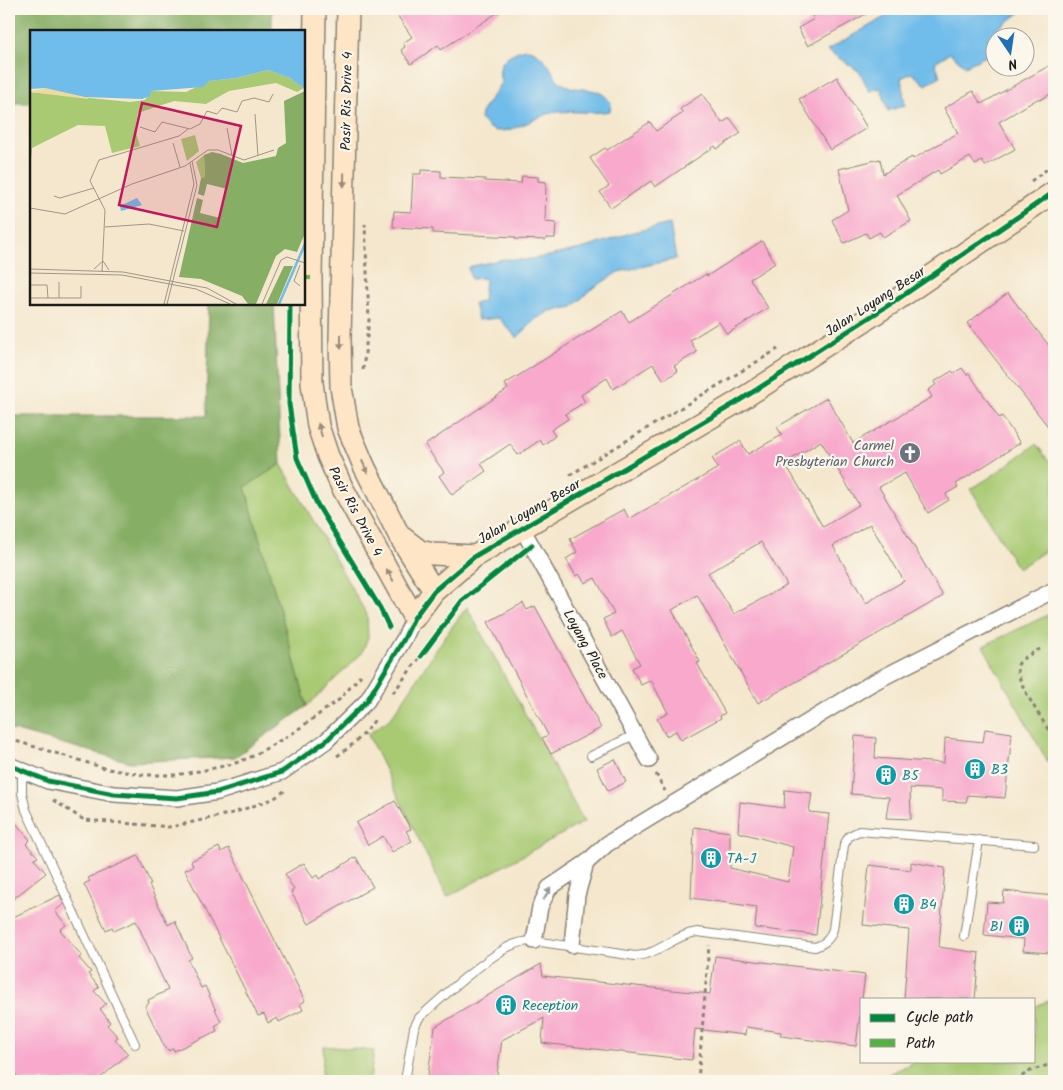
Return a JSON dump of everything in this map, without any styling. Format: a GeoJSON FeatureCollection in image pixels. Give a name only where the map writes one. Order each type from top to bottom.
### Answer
{"type":"FeatureCollection","features":[{"type":"Feature","properties":{"kind":"street","name":"Pasir Ris Drive 4"},"geometry":{"type":"LineString","coordinates":[[315,9],[311,278],[312,383],[318,426],[328,456],[342,487],[414,618]]}},
{"type":"Feature","properties":{"kind":"street","name":"Pasir Ris Drive 4"},"geometry":{"type":"LineString","coordinates":[[348,9],[340,338],[341,387],[348,428],[364,466],[400,537],[434,591]]}},
{"type":"Feature","properties":{"kind":"street","name":"Jalan Loyang Besar"},"geometry":{"type":"LineString","coordinates":[[16,767],[48,781],[114,794],[177,798],[218,792],[282,772],[326,741],[367,701],[404,639],[414,618],[434,591],[475,556],[527,536],[673,441],[911,291],[1054,192]]}},
{"type":"Feature","properties":{"kind":"street","name":"Loyang Place"},"geometry":{"type":"LineString","coordinates":[[527,536],[650,760]]}},
{"type":"Feature","properties":{"kind":"street"},"geometry":{"type":"LineString","coordinates":[[400,537],[420,551],[439,555],[475,556]]}},
{"type":"Feature","properties":{"kind":"street"},"geometry":{"type":"LineString","coordinates":[[534,940],[540,907],[549,888],[586,863],[607,844],[872,683],[1054,590]]}},
{"type":"Feature","properties":{"kind":"street"},"geometry":{"type":"LineString","coordinates":[[572,945],[577,895],[586,863]]}},
{"type":"Feature","properties":{"kind":"lane"},"geometry":{"type":"LineString","coordinates":[[591,756],[636,734]]}},
{"type":"Feature","properties":{"kind":"lane"},"geometry":{"type":"LineString","coordinates":[[16,767],[26,810],[135,1044]]}},
{"type":"Feature","properties":{"kind":"lane"},"geometry":{"type":"LineString","coordinates":[[405,1081],[414,1028],[419,1018],[478,968],[508,947],[524,941],[534,940],[572,945],[635,956],[645,956],[686,933],[697,932],[815,947],[823,944],[830,938],[833,929],[844,845],[849,836],[859,831],[1034,846]]}},
{"type":"Feature","properties":{"kind":"lane"},"geometry":{"type":"LineString","coordinates":[[964,936],[979,840]]}},
{"type":"Feature","properties":{"kind":"path"},"geometry":{"type":"LineString","coordinates":[[1024,186],[1054,164]]}},
{"type":"Feature","properties":{"kind":"path"},"geometry":{"type":"LineString","coordinates":[[362,375],[369,320],[364,222]]}},
{"type":"Feature","properties":{"kind":"path"},"geometry":{"type":"LineString","coordinates":[[564,479],[781,348]]}},
{"type":"Feature","properties":{"kind":"path"},"geometry":{"type":"LineString","coordinates":[[421,656],[462,601],[527,536]]}},
{"type":"Feature","properties":{"kind":"path"},"geometry":{"type":"LineString","coordinates":[[386,634],[389,627]]}},
{"type":"Feature","properties":{"kind":"path"},"geometry":{"type":"LineString","coordinates":[[1040,650],[1025,658],[1018,665],[1017,673],[1022,686],[1054,738]]}},
{"type":"Feature","properties":{"kind":"path"},"geometry":{"type":"LineString","coordinates":[[9,739],[108,769],[144,775],[176,775],[205,770],[233,764],[253,756],[293,733],[340,699],[366,668]]}},
{"type":"Feature","properties":{"kind":"path"},"geometry":{"type":"LineString","coordinates":[[650,760],[672,805]]}},
{"type":"Feature","properties":{"kind":"path"},"geometry":{"type":"LineString","coordinates":[[698,1081],[710,934]]}},
{"type":"Feature","properties":{"kind":"path"},"geometry":{"type":"LineString","coordinates":[[1016,1081],[1030,1071],[1054,1062]]}},
{"type":"Feature","properties":{"kind":"green space"},"geometry":{"type":"Polygon","coordinates":[[[9,9],[272,9],[272,30],[30,30],[30,103],[9,103],[9,9]]]}},
{"type":"Feature","properties":{"kind":"green space"},"geometry":{"type":"Polygon","coordinates":[[[209,305],[274,305],[281,464],[245,487],[307,706],[235,757],[130,762],[9,729],[9,416],[206,416],[209,305]]]}},
{"type":"Feature","properties":{"kind":"green space"},"geometry":{"type":"Polygon","coordinates":[[[1036,444],[1054,467],[1054,539],[1045,551],[1018,569],[971,489],[1036,444]]]}},
{"type":"Feature","properties":{"kind":"green space"},"geometry":{"type":"Polygon","coordinates":[[[281,464],[367,615],[368,637],[362,653],[307,706],[245,487],[281,464]]]}},
{"type":"Feature","properties":{"kind":"green space"},"geometry":{"type":"Polygon","coordinates":[[[467,607],[584,822],[447,897],[368,735],[392,716],[467,607]]]}},
{"type":"Feature","properties":{"kind":"green space"},"geometry":{"type":"Polygon","coordinates":[[[1054,612],[1054,773],[983,646],[1054,612]]]}},
{"type":"Feature","properties":{"kind":"green space"},"geometry":{"type":"Polygon","coordinates":[[[1054,998],[1054,1081],[874,1081],[915,1062],[1036,1062],[1036,1006],[1054,998]]]}},
{"type":"Feature","properties":{"kind":"green space"},"geometry":{"type":"Polygon","coordinates":[[[324,1046],[374,1051],[370,1081],[321,1081],[324,1046]]]}},
{"type":"Feature","properties":{"kind":"water"},"geometry":{"type":"Polygon","coordinates":[[[899,9],[1025,9],[998,28],[986,28],[986,56],[965,66],[950,53],[935,62],[940,76],[926,85],[912,73],[901,78],[905,105],[888,111],[881,88],[869,91],[860,72],[827,50],[899,9]]]}},
{"type":"Feature","properties":{"kind":"water"},"geometry":{"type":"Polygon","coordinates":[[[526,49],[542,57],[557,79],[565,85],[600,93],[606,97],[611,103],[610,111],[551,113],[505,131],[496,131],[489,127],[480,119],[481,113],[501,83],[501,64],[513,53],[526,49]]]}},
{"type":"Feature","properties":{"kind":"water"},"geometry":{"type":"Polygon","coordinates":[[[670,224],[676,259],[618,272],[589,291],[573,307],[550,311],[536,319],[517,338],[499,318],[478,320],[474,303],[483,302],[485,278],[471,279],[468,267],[504,259],[525,260],[549,256],[585,248],[633,232],[670,224]]]}},
{"type":"Feature","properties":{"kind":"building"},"geometry":{"type":"Polygon","coordinates":[[[393,9],[503,9],[441,50],[438,45],[411,64],[401,50],[405,47],[403,43],[412,37],[393,9]]]}},
{"type":"Feature","properties":{"kind":"building"},"geometry":{"type":"Polygon","coordinates":[[[808,9],[875,9],[808,46],[798,28],[814,19],[808,9]]]}},
{"type":"Feature","properties":{"kind":"building"},"geometry":{"type":"Polygon","coordinates":[[[1054,63],[1054,92],[1040,100],[1039,98],[999,122],[1015,149],[985,166],[982,161],[975,165],[970,157],[940,174],[938,170],[897,195],[911,221],[883,237],[880,232],[869,238],[866,233],[844,243],[832,220],[848,210],[839,169],[880,159],[883,174],[958,133],[944,108],[973,91],[981,104],[1027,78],[1036,78],[1036,73],[1054,63]]]}},
{"type":"Feature","properties":{"kind":"building"},"geometry":{"type":"Polygon","coordinates":[[[837,77],[867,128],[830,150],[799,99],[837,77]]]}},
{"type":"Feature","properties":{"kind":"building"},"geometry":{"type":"Polygon","coordinates":[[[702,94],[722,123],[730,118],[741,133],[717,149],[715,146],[655,187],[651,181],[611,208],[600,192],[609,186],[590,158],[605,148],[607,150],[650,122],[656,131],[683,113],[680,109],[702,94]]]}},
{"type":"Feature","properties":{"kind":"building"},"geometry":{"type":"Polygon","coordinates":[[[421,170],[441,171],[441,177],[485,179],[485,181],[521,183],[522,176],[538,177],[538,181],[546,182],[545,222],[556,223],[555,238],[546,238],[546,240],[515,239],[515,237],[433,233],[433,229],[393,227],[394,211],[411,212],[413,174],[421,174],[421,170]]]}},
{"type":"Feature","properties":{"kind":"building"},"geometry":{"type":"Polygon","coordinates":[[[762,241],[775,263],[750,279],[768,308],[727,334],[719,322],[690,340],[697,352],[674,366],[678,371],[664,380],[653,364],[613,389],[607,378],[581,395],[585,402],[565,414],[568,419],[551,430],[555,436],[543,445],[540,440],[518,455],[510,444],[481,464],[486,471],[452,495],[439,476],[444,472],[425,445],[508,389],[505,384],[622,311],[629,322],[762,241]]]}},
{"type":"Feature","properties":{"kind":"building"},"geometry":{"type":"Polygon","coordinates":[[[1008,293],[1054,352],[1054,434],[967,323],[1008,293]]]}},
{"type":"Feature","properties":{"kind":"building"},"geometry":{"type":"Polygon","coordinates":[[[962,368],[967,375],[969,373],[999,418],[1002,416],[1020,443],[956,484],[958,487],[946,494],[949,500],[928,513],[905,473],[879,487],[943,596],[758,703],[697,595],[672,610],[700,662],[697,663],[725,713],[720,716],[721,718],[681,740],[676,731],[666,736],[657,719],[668,713],[651,680],[641,685],[632,668],[640,664],[622,631],[612,637],[603,619],[614,614],[595,578],[585,583],[579,574],[576,576],[566,559],[577,552],[570,539],[624,509],[629,519],[718,468],[712,458],[740,441],[748,454],[782,435],[777,427],[827,398],[853,443],[932,397],[928,390],[936,385],[934,382],[952,371],[954,373],[962,368]],[[821,441],[785,463],[823,527],[859,505],[821,441]],[[870,524],[833,546],[866,603],[904,581],[870,524]],[[761,542],[708,573],[734,614],[787,585],[761,542]]]}},
{"type":"Feature","properties":{"kind":"building"},"geometry":{"type":"Polygon","coordinates":[[[523,603],[527,610],[535,606],[601,728],[551,754],[542,738],[548,735],[488,622],[523,603]]]}},
{"type":"Feature","properties":{"kind":"building"},"geometry":{"type":"Polygon","coordinates":[[[985,729],[1012,733],[1005,798],[968,795],[966,802],[942,801],[942,790],[910,788],[911,819],[886,818],[889,797],[851,794],[855,736],[876,738],[875,758],[944,763],[945,738],[983,742],[985,729]]]}},
{"type":"Feature","properties":{"kind":"building"},"geometry":{"type":"Polygon","coordinates":[[[615,759],[626,782],[608,791],[597,768],[615,759]]]}},
{"type":"Feature","properties":{"kind":"building","name":"TA-J"},"geometry":{"type":"Polygon","coordinates":[[[785,790],[812,793],[809,812],[829,814],[816,935],[755,928],[757,907],[691,898],[694,827],[730,832],[730,868],[788,882],[793,847],[738,832],[740,802],[784,808],[785,790]]]}},
{"type":"Feature","properties":{"kind":"building"},"geometry":{"type":"Polygon","coordinates":[[[395,801],[411,829],[406,831],[412,841],[392,852],[383,836],[368,845],[356,823],[395,801]]]}},
{"type":"Feature","properties":{"kind":"building"},"geometry":{"type":"Polygon","coordinates":[[[9,815],[30,840],[26,844],[38,857],[34,859],[46,873],[9,902],[9,815]]]}},
{"type":"Feature","properties":{"kind":"building"},"geometry":{"type":"Polygon","coordinates":[[[219,847],[221,852],[229,848],[305,1001],[300,1004],[303,1010],[279,1022],[277,1018],[268,1023],[264,1014],[258,1016],[185,870],[193,866],[191,861],[219,847]]]}},
{"type":"Feature","properties":{"kind":"building"},"geometry":{"type":"Polygon","coordinates":[[[138,856],[168,925],[175,921],[192,958],[188,960],[201,988],[205,986],[221,1022],[215,1026],[217,1031],[174,1051],[173,1048],[169,1051],[168,1049],[166,1050],[145,1006],[149,1003],[148,1000],[168,990],[136,921],[114,931],[112,927],[106,930],[84,884],[90,881],[88,878],[138,856]]]}},
{"type":"Feature","properties":{"kind":"building"},"geometry":{"type":"Polygon","coordinates":[[[356,857],[373,887],[309,924],[291,892],[294,890],[285,874],[304,863],[313,878],[317,875],[319,879],[356,857]]]}},
{"type":"Feature","properties":{"kind":"building"},"geometry":{"type":"Polygon","coordinates":[[[911,862],[945,868],[939,947],[979,953],[975,998],[904,998],[909,930],[863,925],[869,865],[911,870],[911,862]]]}},
{"type":"Feature","properties":{"kind":"building","name":"B1"},"geometry":{"type":"Polygon","coordinates":[[[1004,891],[1054,896],[1051,953],[1023,951],[1024,939],[984,935],[987,902],[1003,903],[1004,891]]]}},
{"type":"Feature","properties":{"kind":"building"},"geometry":{"type":"Polygon","coordinates":[[[60,895],[64,904],[55,911],[66,925],[60,930],[82,956],[79,958],[91,972],[88,974],[99,987],[94,991],[106,1004],[100,1009],[110,1022],[107,1025],[118,1037],[115,1039],[128,1054],[97,1081],[19,1081],[9,1059],[9,919],[60,895]]]}},
{"type":"Feature","properties":{"kind":"building"},"geometry":{"type":"Polygon","coordinates":[[[715,956],[865,975],[862,998],[860,998],[856,1046],[781,1036],[781,1032],[746,1027],[745,1035],[695,1029],[692,1060],[542,1043],[544,1018],[502,1040],[496,1081],[427,1081],[435,1027],[541,964],[543,976],[710,994],[715,956]]]}},
{"type":"Feature","properties":{"kind":"marked path"},"geometry":{"type":"LineString","coordinates":[[305,278],[311,278]]}},
{"type":"Feature","properties":{"kind":"cycle path"},"geometry":{"type":"LineString","coordinates":[[9,765],[48,781],[114,794],[177,798],[218,792],[282,772],[326,741],[367,701],[404,639],[414,618],[434,591],[475,556],[734,404],[895,301],[1054,192]]}},
{"type":"Feature","properties":{"kind":"cycle path"},"geometry":{"type":"LineString","coordinates":[[290,305],[289,404],[297,458],[317,504],[380,608],[389,627]]}},
{"type":"Feature","properties":{"kind":"cycle path"},"geometry":{"type":"LineString","coordinates":[[421,656],[462,601],[532,545]]}},
{"type":"Feature","properties":{"kind":"place","name":"Carmel Presbyterian Church"},"geometry":{"type":"Point","coordinates":[910,453]}},
{"type":"Feature","properties":{"kind":"place","name":"B3"},"geometry":{"type":"Point","coordinates":[975,769]}},
{"type":"Feature","properties":{"kind":"place","name":"B5"},"geometry":{"type":"Point","coordinates":[886,775]}},
{"type":"Feature","properties":{"kind":"place","name":"TA-J"},"geometry":{"type":"Point","coordinates":[711,858]}},
{"type":"Feature","properties":{"kind":"place","name":"B4"},"geometry":{"type":"Point","coordinates":[904,904]}},
{"type":"Feature","properties":{"kind":"place","name":"B1"},"geometry":{"type":"Point","coordinates":[1019,926]}},
{"type":"Feature","properties":{"kind":"place","name":"Reception"},"geometry":{"type":"Point","coordinates":[506,1005]}}]}
